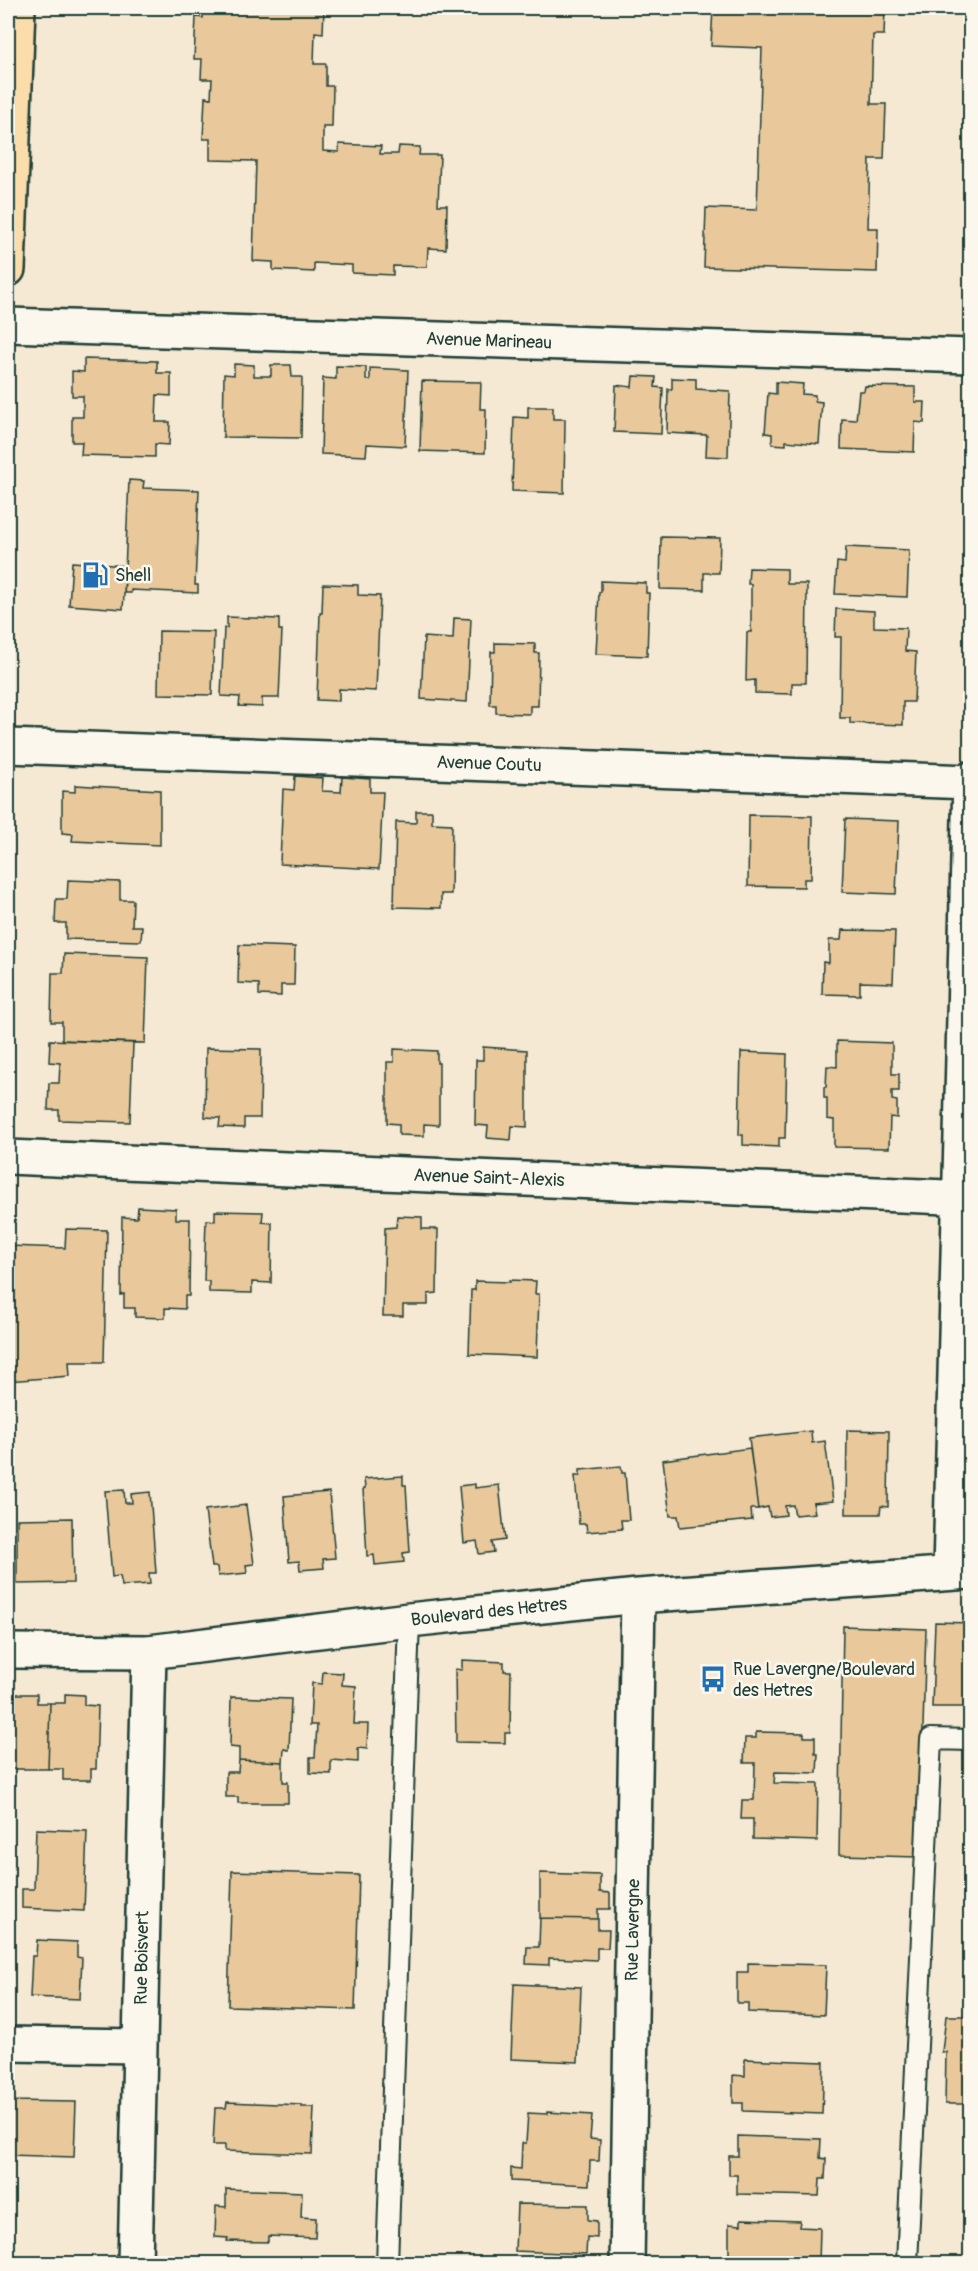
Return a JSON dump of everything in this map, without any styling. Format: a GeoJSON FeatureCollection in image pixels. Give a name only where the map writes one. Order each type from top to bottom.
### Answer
{"type":"FeatureCollection","features":[{"type":"Feature","properties":{"kind":"main road"},"geometry":{"type":"LineString","coordinates":[[8,269],[18,8]]}},
{"type":"Feature","properties":{"kind":"street","name":"Avenue Marineau"},"geometry":{"type":"LineString","coordinates":[[8,325],[970,356]]}},
{"type":"Feature","properties":{"kind":"street","name":"Avenue Coutu"},"geometry":{"type":"LineString","coordinates":[[8,746],[970,781]]}},
{"type":"Feature","properties":{"kind":"street"},"geometry":{"type":"LineString","coordinates":[[960,1572],[970,781]]}},
{"type":"Feature","properties":{"kind":"street","name":"Avenue Saint-Alexis"},"geometry":{"type":"LineString","coordinates":[[8,1157],[965,1198]]}},
{"type":"Feature","properties":{"kind":"street","name":"Boulevard des Hetres"},"geometry":{"type":"LineString","coordinates":[[8,1651],[149,1652],[410,1620],[638,1596],[960,1572]]}},
{"type":"Feature","properties":{"kind":"street","name":"Rue Lavergne"},"geometry":{"type":"LineString","coordinates":[[627,2264],[638,1596]]}},
{"type":"Feature","properties":{"kind":"street","name":"Rue Boisvert"},"geometry":{"type":"LineString","coordinates":[[135,2264],[149,1652]]}},
{"type":"Feature","properties":{"kind":"street"},"geometry":{"type":"LineString","coordinates":[[8,2044],[140,2046]]}},
{"type":"Feature","properties":{"kind":"lane"},"geometry":{"type":"LineString","coordinates":[[387,2264],[410,1620]]}},
{"type":"Feature","properties":{"kind":"lane"},"geometry":{"type":"LineString","coordinates":[[907,2264],[931,1739],[970,1740]]}},
{"type":"Feature","properties":{"kind":"building"},"geometry":{"type":"Polygon","coordinates":[[[204,8],[324,8],[323,33],[315,32],[314,64],[326,64],[326,86],[333,86],[332,127],[323,127],[323,151],[339,152],[339,144],[381,146],[380,154],[398,154],[399,146],[420,147],[419,155],[440,155],[438,205],[447,205],[446,249],[428,248],[427,267],[393,266],[393,275],[352,273],[352,265],[314,263],[314,272],[273,270],[273,262],[253,261],[256,161],[210,160],[210,139],[203,139],[205,97],[211,98],[212,79],[201,79],[202,59],[194,59],[196,17],[203,18],[204,8]]]}},
{"type":"Feature","properties":{"kind":"building"},"geometry":{"type":"Polygon","coordinates":[[[713,8],[885,8],[884,35],[873,35],[871,104],[886,104],[884,159],[870,159],[868,228],[878,228],[877,272],[704,267],[706,208],[757,210],[762,48],[711,46],[713,8]]]}},
{"type":"Feature","properties":{"kind":"building"},"geometry":{"type":"Polygon","coordinates":[[[84,359],[157,361],[157,373],[171,373],[171,396],[157,395],[156,422],[170,422],[169,445],[155,444],[155,457],[81,455],[82,442],[72,442],[72,417],[83,417],[83,396],[72,396],[72,371],[84,372],[84,359]]]}},
{"type":"Feature","properties":{"kind":"building"},"geometry":{"type":"Polygon","coordinates":[[[234,364],[254,365],[254,376],[271,376],[271,365],[291,365],[292,377],[302,377],[301,438],[223,437],[224,374],[234,375],[234,364]]]}},
{"type":"Feature","properties":{"kind":"building"},"geometry":{"type":"Polygon","coordinates":[[[336,366],[366,367],[366,380],[370,380],[370,368],[408,370],[405,446],[367,444],[366,456],[321,454],[323,378],[336,379],[336,366]]]}},
{"type":"Feature","properties":{"kind":"building"},"geometry":{"type":"Polygon","coordinates":[[[633,376],[656,377],[655,387],[663,388],[661,434],[614,432],[616,385],[632,387],[633,376]]]}},
{"type":"Feature","properties":{"kind":"building"},"geometry":{"type":"Polygon","coordinates":[[[672,378],[696,379],[696,389],[730,391],[728,457],[706,456],[707,435],[667,433],[668,389],[672,389],[672,378]]]}},
{"type":"Feature","properties":{"kind":"building"},"geometry":{"type":"Polygon","coordinates":[[[422,381],[481,382],[480,409],[486,409],[485,453],[420,451],[422,381]]]}},
{"type":"Feature","properties":{"kind":"building"},"geometry":{"type":"Polygon","coordinates":[[[776,382],[803,384],[802,394],[815,395],[815,401],[822,402],[819,444],[786,441],[786,445],[772,444],[772,434],[765,433],[768,393],[776,394],[776,382]]]}},
{"type":"Feature","properties":{"kind":"building"},"geometry":{"type":"Polygon","coordinates":[[[865,386],[915,387],[915,402],[925,402],[924,423],[915,422],[914,452],[841,449],[842,419],[856,420],[859,391],[864,391],[865,386]]]}},
{"type":"Feature","properties":{"kind":"building"},"geometry":{"type":"Polygon","coordinates":[[[528,407],[553,407],[553,419],[565,419],[564,493],[512,491],[514,417],[528,418],[528,407]]]}},
{"type":"Feature","properties":{"kind":"building"},"geometry":{"type":"Polygon","coordinates":[[[129,480],[144,481],[143,488],[199,490],[195,585],[198,585],[198,593],[131,590],[131,593],[124,593],[129,480]]]}},
{"type":"Feature","properties":{"kind":"building"},"geometry":{"type":"Polygon","coordinates":[[[661,537],[720,538],[719,573],[704,573],[704,590],[660,589],[661,537]]]}},
{"type":"Feature","properties":{"kind":"building"},"geometry":{"type":"Polygon","coordinates":[[[846,547],[909,550],[907,597],[835,594],[837,562],[845,563],[846,547]]]}},
{"type":"Feature","properties":{"kind":"building"},"geometry":{"type":"Polygon","coordinates":[[[72,562],[126,566],[123,609],[69,605],[72,562]]]}},
{"type":"Feature","properties":{"kind":"building"},"geometry":{"type":"Polygon","coordinates":[[[749,568],[787,569],[787,584],[807,584],[806,683],[792,683],[792,694],[755,693],[755,680],[746,681],[747,632],[751,632],[749,568]]]}},
{"type":"Feature","properties":{"kind":"building"},"geometry":{"type":"Polygon","coordinates":[[[601,581],[646,583],[646,593],[649,593],[647,656],[596,654],[601,581]]]}},
{"type":"Feature","properties":{"kind":"building"},"geometry":{"type":"Polygon","coordinates":[[[323,584],[358,585],[358,595],[380,596],[376,691],[339,689],[339,701],[317,700],[323,584]]]}},
{"type":"Feature","properties":{"kind":"building"},"geometry":{"type":"Polygon","coordinates":[[[836,609],[874,611],[874,627],[906,628],[905,651],[916,652],[914,702],[903,702],[903,725],[850,723],[850,718],[840,718],[841,637],[835,637],[836,609]]]}},
{"type":"Feature","properties":{"kind":"building"},"geometry":{"type":"Polygon","coordinates":[[[227,617],[279,619],[279,630],[282,630],[279,698],[262,698],[262,707],[239,706],[240,697],[221,696],[224,628],[227,628],[227,617]]]}},
{"type":"Feature","properties":{"kind":"building"},"geometry":{"type":"Polygon","coordinates":[[[454,618],[471,619],[467,702],[421,699],[424,637],[453,639],[454,618]]]}},
{"type":"Feature","properties":{"kind":"building"},"geometry":{"type":"Polygon","coordinates":[[[159,631],[214,632],[212,695],[158,694],[159,631]]]}},
{"type":"Feature","properties":{"kind":"building"},"geometry":{"type":"Polygon","coordinates":[[[495,643],[535,644],[535,653],[539,653],[538,706],[530,706],[530,714],[496,713],[496,705],[490,705],[491,652],[495,652],[495,643]]]}},
{"type":"Feature","properties":{"kind":"building"},"geometry":{"type":"Polygon","coordinates":[[[295,776],[323,778],[322,791],[341,792],[342,777],[370,779],[370,792],[383,792],[379,869],[280,864],[283,789],[294,790],[295,776]]]}},
{"type":"Feature","properties":{"kind":"building"},"geometry":{"type":"Polygon","coordinates":[[[75,785],[160,790],[160,845],[72,841],[73,834],[62,833],[62,791],[75,792],[75,785]]]}},
{"type":"Feature","properties":{"kind":"building"},"geometry":{"type":"Polygon","coordinates":[[[416,811],[432,811],[432,823],[452,824],[451,894],[441,894],[441,908],[394,907],[396,822],[416,823],[416,811]]]}},
{"type":"Feature","properties":{"kind":"building"},"geometry":{"type":"Polygon","coordinates":[[[749,815],[812,816],[811,879],[804,879],[804,887],[748,886],[749,815]]]}},
{"type":"Feature","properties":{"kind":"building"},"geometry":{"type":"Polygon","coordinates":[[[845,819],[899,821],[896,894],[842,892],[845,819]]]}},
{"type":"Feature","properties":{"kind":"building"},"geometry":{"type":"Polygon","coordinates":[[[68,880],[120,882],[120,900],[133,900],[132,926],[142,926],[141,941],[66,939],[66,923],[55,923],[56,899],[67,899],[68,880]]]}},
{"type":"Feature","properties":{"kind":"building"},"geometry":{"type":"Polygon","coordinates":[[[842,930],[895,931],[893,983],[860,982],[860,995],[822,994],[823,962],[829,963],[829,940],[841,940],[842,930]]]}},
{"type":"Feature","properties":{"kind":"building"},"geometry":{"type":"Polygon","coordinates":[[[239,945],[295,947],[294,985],[281,985],[281,996],[259,995],[259,984],[238,983],[239,945]]]}},
{"type":"Feature","properties":{"kind":"building"},"geometry":{"type":"Polygon","coordinates":[[[64,954],[148,957],[145,1043],[62,1040],[62,1022],[51,1022],[52,973],[63,973],[64,954]]]}},
{"type":"Feature","properties":{"kind":"building"},"geometry":{"type":"Polygon","coordinates":[[[50,1040],[133,1043],[130,1122],[59,1120],[59,1110],[48,1110],[49,1083],[59,1083],[60,1063],[49,1062],[50,1040]]]}},
{"type":"Feature","properties":{"kind":"building"},"geometry":{"type":"Polygon","coordinates":[[[837,1041],[892,1043],[892,1074],[899,1074],[899,1091],[892,1091],[892,1100],[897,1101],[897,1118],[890,1117],[889,1148],[834,1147],[834,1120],[827,1119],[827,1098],[824,1098],[824,1087],[826,1087],[827,1066],[837,1067],[837,1041]]]}},
{"type":"Feature","properties":{"kind":"building"},"geometry":{"type":"Polygon","coordinates":[[[483,1047],[527,1050],[527,1127],[512,1126],[511,1140],[487,1138],[488,1126],[475,1125],[476,1060],[483,1060],[483,1047]]]}},
{"type":"Feature","properties":{"kind":"building"},"geometry":{"type":"Polygon","coordinates":[[[206,1048],[261,1049],[260,1118],[244,1118],[244,1128],[219,1127],[220,1118],[205,1117],[206,1048]]]}},
{"type":"Feature","properties":{"kind":"building"},"geometry":{"type":"Polygon","coordinates":[[[394,1049],[437,1051],[439,1125],[424,1124],[424,1136],[399,1135],[399,1124],[387,1123],[387,1062],[394,1062],[394,1049]]]}},
{"type":"Feature","properties":{"kind":"building"},"geometry":{"type":"Polygon","coordinates":[[[741,1052],[787,1054],[785,1138],[779,1138],[779,1147],[743,1145],[743,1135],[739,1135],[741,1052]]]}},
{"type":"Feature","properties":{"kind":"building"},"geometry":{"type":"Polygon","coordinates":[[[138,1207],[176,1209],[176,1219],[190,1219],[189,1296],[185,1296],[185,1309],[165,1308],[165,1318],[135,1317],[135,1308],[124,1308],[124,1294],[121,1295],[122,1217],[137,1218],[138,1207]]]}},
{"type":"Feature","properties":{"kind":"building"},"geometry":{"type":"Polygon","coordinates":[[[215,1211],[263,1212],[262,1222],[272,1223],[271,1283],[252,1282],[252,1293],[209,1292],[209,1281],[204,1281],[206,1220],[215,1221],[215,1211]]]}},
{"type":"Feature","properties":{"kind":"building"},"geometry":{"type":"Polygon","coordinates":[[[397,1216],[422,1217],[422,1229],[438,1229],[437,1293],[428,1294],[428,1305],[403,1305],[403,1316],[383,1316],[385,1228],[396,1227],[397,1216]]]}},
{"type":"Feature","properties":{"kind":"building"},"geometry":{"type":"Polygon","coordinates":[[[66,1229],[107,1230],[104,1362],[69,1362],[70,1376],[8,1381],[8,1246],[65,1248],[66,1229]]]}},
{"type":"Feature","properties":{"kind":"building"},"geometry":{"type":"Polygon","coordinates":[[[509,1280],[536,1281],[535,1294],[539,1294],[537,1357],[469,1354],[471,1290],[475,1290],[475,1281],[510,1282],[509,1280]]]}},
{"type":"Feature","properties":{"kind":"building"},"geometry":{"type":"Polygon","coordinates":[[[847,1430],[889,1431],[888,1507],[881,1506],[880,1514],[846,1514],[847,1430]]]}},
{"type":"Feature","properties":{"kind":"building"},"geometry":{"type":"Polygon","coordinates":[[[811,1431],[812,1443],[825,1441],[833,1501],[813,1503],[815,1513],[795,1515],[793,1505],[785,1506],[786,1515],[770,1517],[768,1507],[758,1509],[749,1438],[811,1431]]]}},
{"type":"Feature","properties":{"kind":"building"},"geometry":{"type":"Polygon","coordinates":[[[750,1448],[758,1509],[751,1509],[752,1520],[680,1527],[678,1516],[670,1516],[663,1460],[750,1448]]]}},
{"type":"Feature","properties":{"kind":"building"},"geometry":{"type":"Polygon","coordinates":[[[621,1466],[622,1473],[625,1473],[629,1520],[621,1520],[622,1529],[587,1532],[586,1524],[579,1524],[575,1476],[580,1476],[580,1470],[621,1466]]]}},
{"type":"Feature","properties":{"kind":"building"},"geometry":{"type":"Polygon","coordinates":[[[403,1476],[403,1485],[406,1485],[410,1552],[403,1553],[404,1562],[375,1565],[374,1555],[367,1556],[364,1479],[403,1476]]]}},
{"type":"Feature","properties":{"kind":"building"},"geometry":{"type":"Polygon","coordinates":[[[475,1484],[475,1488],[499,1485],[505,1540],[492,1542],[494,1552],[479,1554],[477,1541],[464,1543],[459,1486],[475,1484]]]}},
{"type":"Feature","properties":{"kind":"building"},"geometry":{"type":"Polygon","coordinates":[[[124,1490],[125,1503],[132,1503],[131,1494],[150,1492],[156,1573],[149,1573],[150,1584],[122,1586],[120,1576],[112,1577],[105,1491],[124,1490]]]}},
{"type":"Feature","properties":{"kind":"building"},"geometry":{"type":"Polygon","coordinates":[[[329,1492],[335,1558],[323,1559],[324,1568],[300,1570],[299,1561],[289,1562],[284,1496],[329,1492]]]}},
{"type":"Feature","properties":{"kind":"building"},"geometry":{"type":"Polygon","coordinates":[[[8,1498],[10,1498],[8,1561],[8,1498]]]}},
{"type":"Feature","properties":{"kind":"building"},"geometry":{"type":"Polygon","coordinates":[[[246,1505],[254,1564],[246,1565],[247,1573],[218,1576],[217,1567],[212,1567],[205,1510],[246,1505]]]}},
{"type":"Feature","properties":{"kind":"building"},"geometry":{"type":"Polygon","coordinates":[[[72,1518],[73,1583],[17,1584],[17,1519],[72,1518]]]}},
{"type":"Feature","properties":{"kind":"building"},"geometry":{"type":"Polygon","coordinates":[[[935,1622],[970,1623],[970,1707],[932,1707],[935,1622]]]}},
{"type":"Feature","properties":{"kind":"building"},"geometry":{"type":"Polygon","coordinates":[[[843,1626],[926,1629],[919,1857],[839,1855],[843,1626]]]}},
{"type":"Feature","properties":{"kind":"building"},"geometry":{"type":"Polygon","coordinates":[[[462,1660],[504,1662],[504,1671],[511,1671],[510,1733],[505,1733],[505,1743],[456,1742],[455,1669],[462,1670],[462,1660]]]}},
{"type":"Feature","properties":{"kind":"building"},"geometry":{"type":"Polygon","coordinates":[[[323,1672],[343,1673],[342,1685],[356,1686],[354,1724],[368,1724],[367,1749],[358,1748],[358,1762],[331,1760],[331,1774],[310,1773],[310,1757],[315,1757],[317,1725],[310,1725],[312,1683],[322,1684],[323,1672]]]}},
{"type":"Feature","properties":{"kind":"building"},"geometry":{"type":"Polygon","coordinates":[[[8,1694],[37,1694],[37,1703],[50,1703],[48,1769],[8,1769],[8,1694]]]}},
{"type":"Feature","properties":{"kind":"building"},"geometry":{"type":"Polygon","coordinates":[[[65,1694],[84,1695],[84,1705],[98,1706],[96,1769],[91,1769],[91,1780],[63,1780],[63,1769],[48,1769],[50,1703],[65,1703],[65,1694]]]}},
{"type":"Feature","properties":{"kind":"building"},"geometry":{"type":"Polygon","coordinates":[[[231,1697],[291,1699],[289,1750],[284,1749],[283,1762],[239,1760],[239,1748],[230,1747],[231,1697]]]}},
{"type":"Feature","properties":{"kind":"building"},"geometry":{"type":"Polygon","coordinates":[[[756,1732],[804,1733],[804,1737],[815,1737],[815,1754],[818,1754],[817,1773],[775,1772],[774,1783],[818,1784],[817,1841],[753,1839],[753,1819],[741,1819],[742,1800],[754,1800],[755,1763],[744,1763],[745,1738],[756,1738],[756,1732]]]}},
{"type":"Feature","properties":{"kind":"building"},"geometry":{"type":"Polygon","coordinates":[[[239,1760],[283,1762],[283,1782],[288,1782],[288,1803],[238,1803],[238,1797],[226,1797],[226,1772],[238,1772],[239,1760]]]}},
{"type":"Feature","properties":{"kind":"building"},"geometry":{"type":"Polygon","coordinates":[[[36,1829],[87,1831],[84,1911],[22,1908],[22,1889],[34,1889],[36,1829]]]}},
{"type":"Feature","properties":{"kind":"building"},"geometry":{"type":"Polygon","coordinates":[[[232,1871],[359,1875],[355,2010],[228,2006],[232,1871]]]}},
{"type":"Feature","properties":{"kind":"building"},"geometry":{"type":"Polygon","coordinates":[[[540,1873],[600,1875],[600,1892],[610,1893],[610,1909],[598,1909],[598,1919],[540,1918],[540,1873]]]}},
{"type":"Feature","properties":{"kind":"building"},"geometry":{"type":"Polygon","coordinates":[[[540,1918],[598,1919],[598,1930],[609,1930],[608,1948],[597,1948],[597,1960],[549,1958],[549,1965],[526,1964],[527,1947],[539,1947],[540,1918]]]}},
{"type":"Feature","properties":{"kind":"building"},"geometry":{"type":"Polygon","coordinates":[[[37,1940],[77,1942],[77,1957],[82,1958],[80,1999],[30,1997],[32,1956],[36,1956],[37,1940]]]}},
{"type":"Feature","properties":{"kind":"building"},"geometry":{"type":"Polygon","coordinates":[[[748,1963],[826,1965],[824,2015],[748,2012],[748,2003],[737,2003],[737,1972],[748,1972],[748,1963]]]}},
{"type":"Feature","properties":{"kind":"building"},"geometry":{"type":"Polygon","coordinates":[[[514,1984],[581,1987],[578,2062],[511,2059],[514,1984]]]}},
{"type":"Feature","properties":{"kind":"building"},"geometry":{"type":"Polygon","coordinates":[[[946,2016],[970,2016],[970,2104],[945,2104],[946,2052],[942,2052],[946,2016]]]}},
{"type":"Feature","properties":{"kind":"building"},"geometry":{"type":"Polygon","coordinates":[[[745,2059],[824,2062],[822,2114],[743,2111],[743,2103],[733,2103],[733,2075],[745,2076],[745,2059]]]}},
{"type":"Feature","properties":{"kind":"building"},"geometry":{"type":"Polygon","coordinates":[[[8,2097],[10,2101],[76,2102],[74,2157],[8,2155],[8,2097]]]}},
{"type":"Feature","properties":{"kind":"building"},"geometry":{"type":"Polygon","coordinates":[[[227,2102],[314,2107],[312,2154],[225,2151],[225,2145],[213,2145],[215,2108],[226,2108],[227,2102]]]}},
{"type":"Feature","properties":{"kind":"building"},"geometry":{"type":"Polygon","coordinates":[[[547,2112],[592,2115],[590,2139],[600,2140],[599,2161],[590,2161],[589,2185],[511,2181],[511,2168],[521,2169],[522,2143],[526,2143],[528,2113],[547,2114],[547,2112]]]}},
{"type":"Feature","properties":{"kind":"building"},"geometry":{"type":"Polygon","coordinates":[[[738,2136],[821,2139],[820,2158],[826,2159],[825,2179],[820,2179],[819,2196],[737,2194],[737,2175],[729,2175],[729,2156],[738,2156],[738,2136]]]}},
{"type":"Feature","properties":{"kind":"building"},"geometry":{"type":"Polygon","coordinates":[[[226,2189],[302,2192],[301,2217],[316,2218],[315,2238],[268,2236],[268,2242],[227,2241],[228,2238],[215,2237],[216,2206],[226,2207],[226,2189]]]}},
{"type":"Feature","properties":{"kind":"building"},"geometry":{"type":"Polygon","coordinates":[[[517,2204],[588,2205],[588,2220],[597,2221],[597,2238],[587,2237],[586,2254],[515,2251],[517,2204]]]}},
{"type":"Feature","properties":{"kind":"building"},"geometry":{"type":"Polygon","coordinates":[[[741,2219],[800,2221],[799,2227],[820,2228],[819,2264],[738,2264],[738,2258],[729,2257],[729,2224],[741,2225],[741,2219]]]}},
{"type":"Feature","properties":{"kind":"building"},"geometry":{"type":"Polygon","coordinates":[[[8,2261],[69,2263],[8,2264],[8,2261]]]}},
{"type":"Feature","properties":{"kind":"place","name":"Shell"},"geometry":{"type":"Point","coordinates":[95,575]}},
{"type":"Feature","properties":{"kind":"place","name":"Rue Lavergne/Boulevard des Hetres"},"geometry":{"type":"Point","coordinates":[713,1679]}}]}
